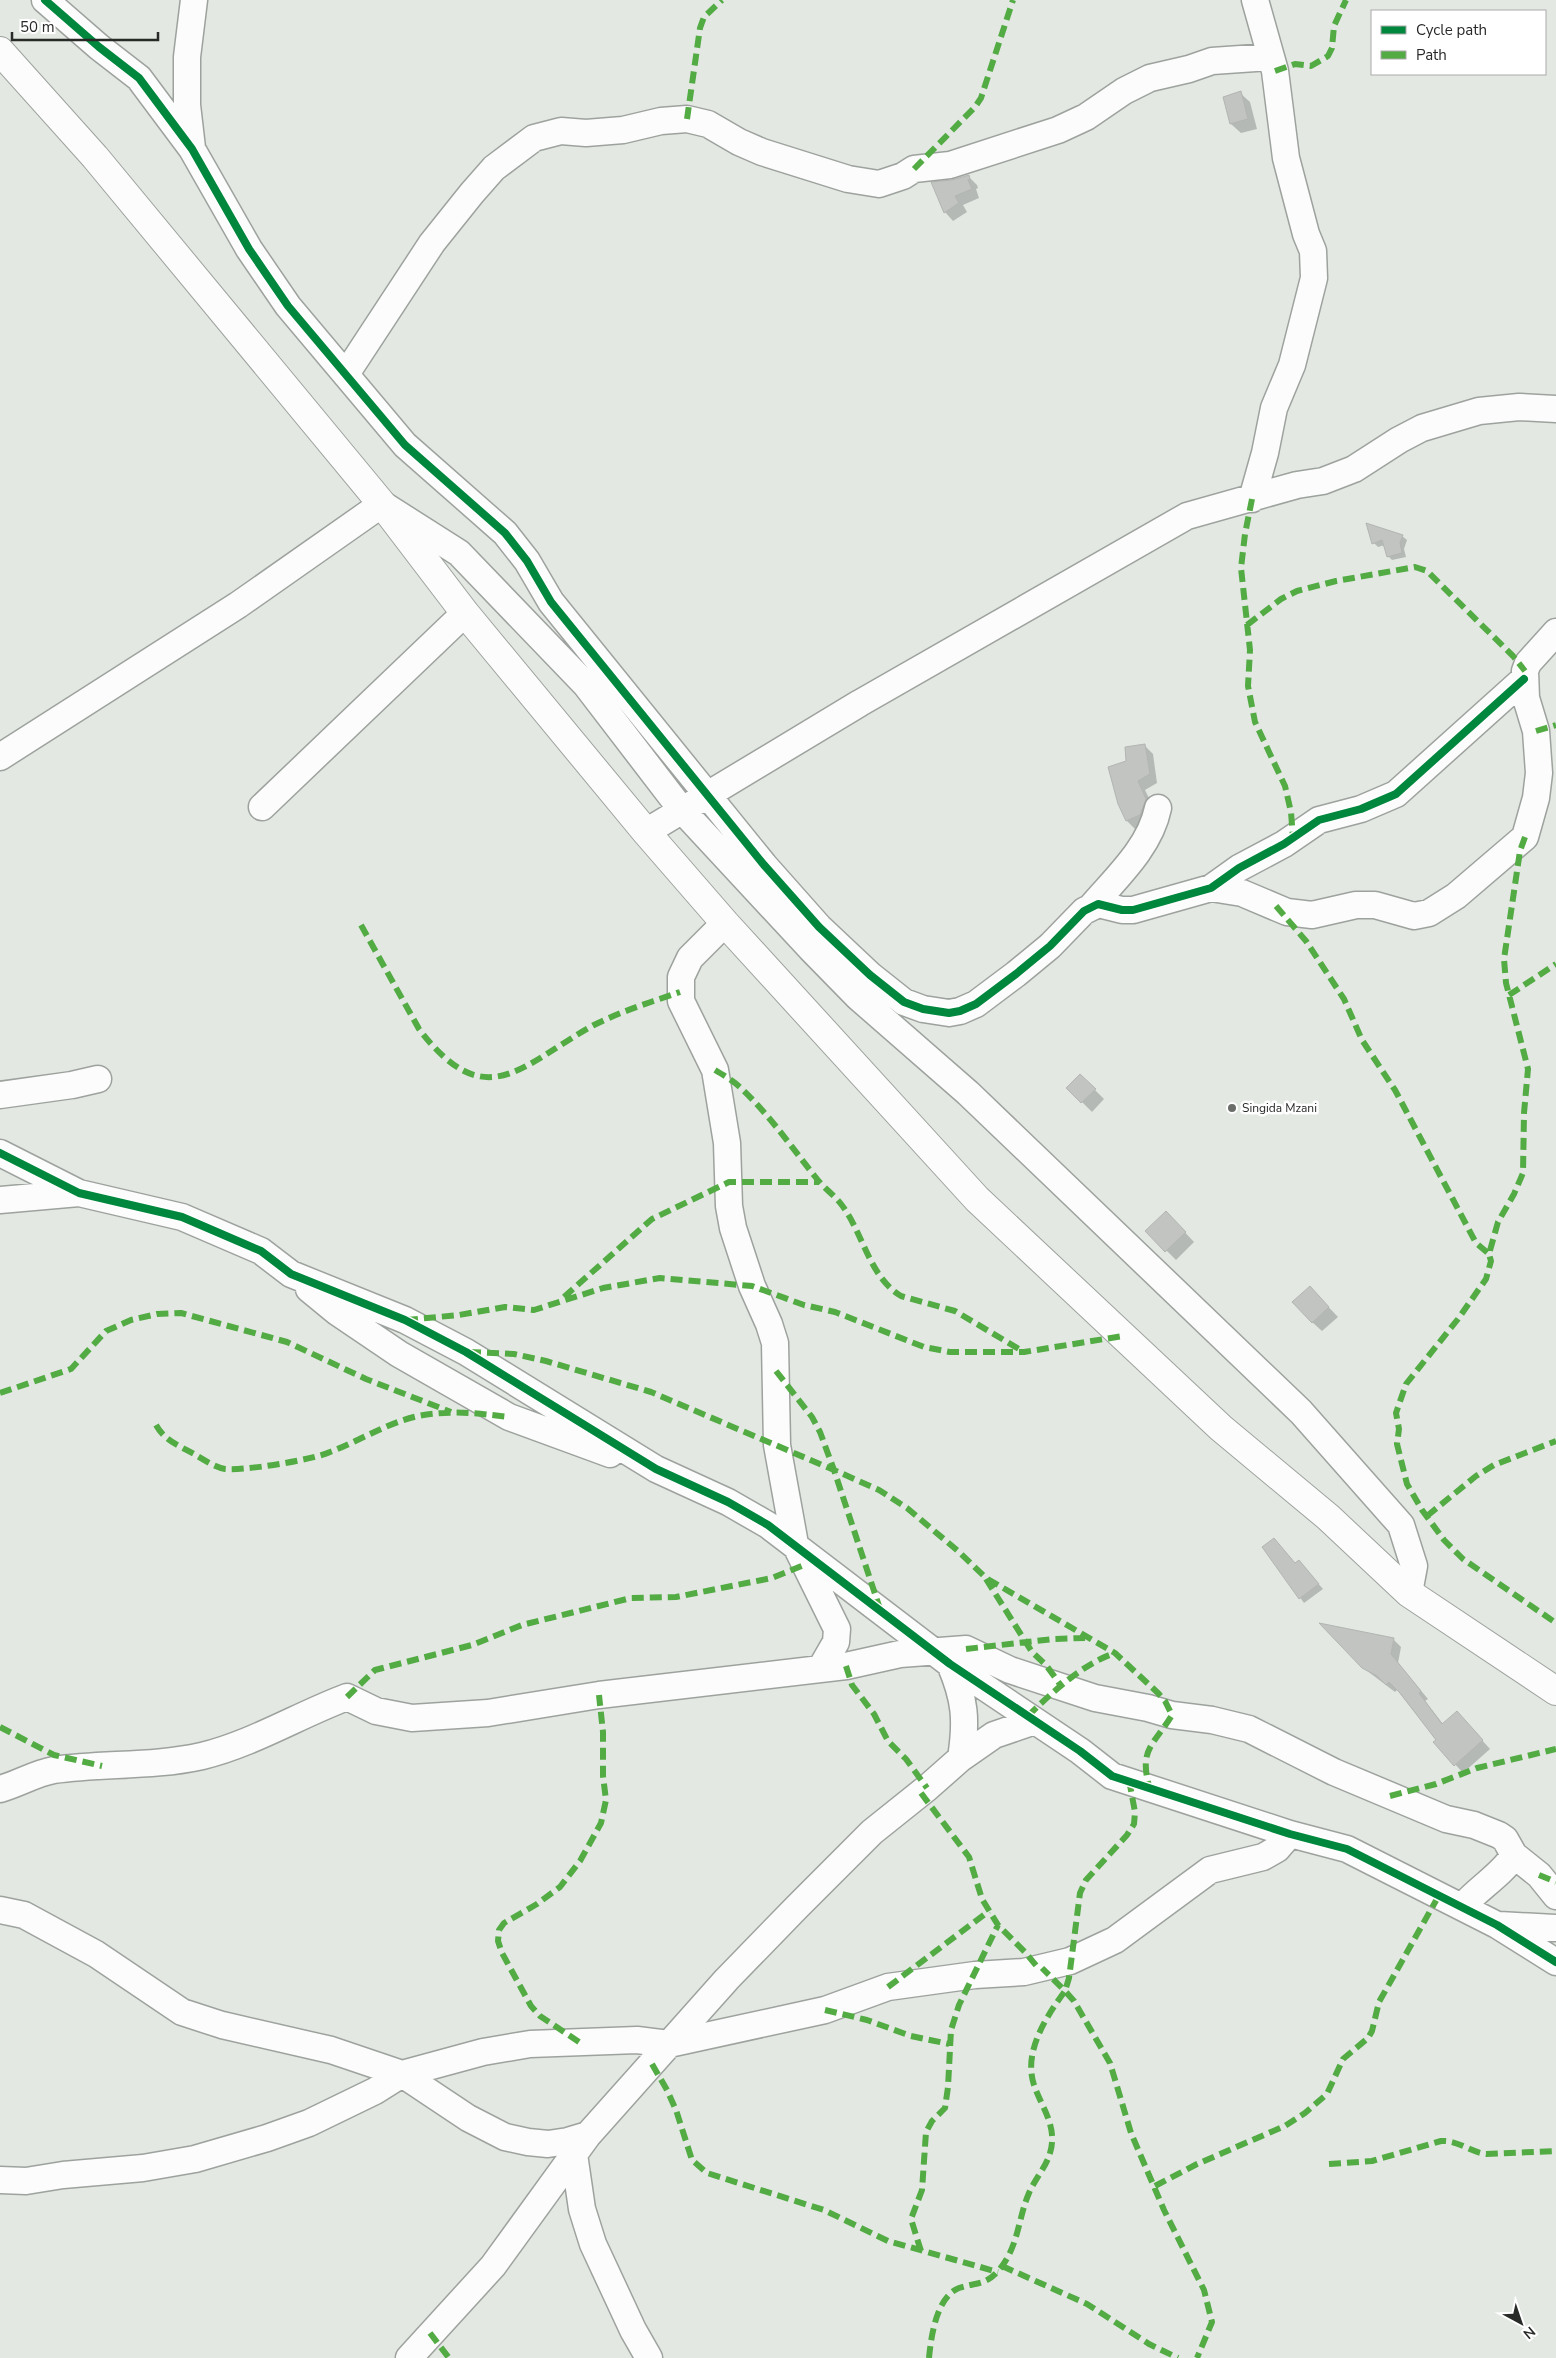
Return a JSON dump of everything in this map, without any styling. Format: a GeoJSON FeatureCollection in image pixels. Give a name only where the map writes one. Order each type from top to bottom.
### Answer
{"type":"FeatureCollection","features":[{"type":"Feature","properties":{"kind":"highway"},"geometry":{"type":"LineString","coordinates":[[0,51],[95,157],[382,504],[465,614],[646,832],[725,923],[977,1199],[1220,1428],[1328,1517],[1409,1593],[1556,1691]]}},
{"type":"Feature","properties":{"kind":"street"},"geometry":{"type":"LineString","coordinates":[[45,0],[98,47],[139,78],[192,149],[255,257],[288,306],[405,445],[437,475],[505,532],[528,561],[551,602],[764,865],[819,927],[870,975],[904,1002],[923,1009],[949,1013],[960,1011],[976,1004],[1050,946],[1084,911],[1092,906],[1144,842],[1155,824],[1158,808]]}},
{"type":"Feature","properties":{"kind":"street"},"geometry":{"type":"LineString","coordinates":[[192,149],[187,105],[187,57],[194,0]]}},
{"type":"Feature","properties":{"kind":"street"},"geometry":{"type":"LineString","coordinates":[[1252,499],[1265,452],[1274,408],[1292,364],[1314,278],[1313,251],[1306,234],[1286,158],[1279,90],[1255,0]]}},
{"type":"Feature","properties":{"kind":"street"},"geometry":{"type":"LineString","coordinates":[[346,374],[432,243],[494,168],[534,138],[561,131],[586,133],[623,130],[661,121],[687,119],[708,124],[739,142],[762,152],[848,179],[879,184],[903,176],[914,169],[950,165],[1058,130],[1086,117],[1124,91],[1150,78],[1212,61],[1270,57]]}},
{"type":"Feature","properties":{"kind":"street"},"geometry":{"type":"LineString","coordinates":[[646,832],[706,794],[877,693],[1187,516],[1297,485],[1323,481],[1354,469],[1399,440],[1422,428],[1463,415],[1498,408],[1556,409]]}},
{"type":"Feature","properties":{"kind":"street"},"geometry":{"type":"LineString","coordinates":[[0,757],[238,605],[382,504],[459,553],[586,685],[682,809],[811,949],[858,997],[968,1093],[1301,1412],[1401,1525],[1414,1566],[1409,1593]]}},
{"type":"Feature","properties":{"kind":"street"},"geometry":{"type":"LineString","coordinates":[[262,807],[465,614]]}},
{"type":"Feature","properties":{"kind":"street"},"geometry":{"type":"LineString","coordinates":[[1211,888],[1242,893],[1287,912],[1312,915],[1356,905],[1375,905],[1414,916],[1429,913],[1456,896],[1525,837],[1536,798],[1539,772],[1536,731],[1526,698],[1524,679],[1528,663],[1556,632]]}},
{"type":"Feature","properties":{"kind":"street"},"geometry":{"type":"LineString","coordinates":[[1092,906],[1103,904],[1122,910],[1133,910],[1211,888],[1239,868],[1284,844],[1318,820],[1361,809],[1396,794],[1524,679]]}},
{"type":"Feature","properties":{"kind":"street"},"geometry":{"type":"LineString","coordinates":[[725,923],[690,958],[681,977],[680,992],[684,1009],[715,1070],[727,1143],[729,1206],[733,1228],[752,1286],[769,1324],[775,1344],[777,1445],[795,1544],[837,1629],[836,1642],[821,1668]]}},
{"type":"Feature","properties":{"kind":"street"},"geometry":{"type":"LineString","coordinates":[[0,1095],[72,1085],[98,1079]]}},
{"type":"Feature","properties":{"kind":"street"},"geometry":{"type":"LineString","coordinates":[[0,1153],[79,1193],[182,1217],[261,1251],[337,1312],[385,1345],[439,1379],[509,1417],[656,1469],[728,1502],[768,1525],[795,1544],[840,1582],[944,1658],[1080,1750],[1112,1776],[1290,1834],[1347,1849],[1438,1897],[1497,1925],[1556,1962]]}},
{"type":"Feature","properties":{"kind":"street"},"geometry":{"type":"LineString","coordinates":[[0,1200],[79,1193]]}},
{"type":"Feature","properties":{"kind":"street"},"geometry":{"type":"LineString","coordinates":[[291,1274],[405,1320],[458,1348],[600,1433],[656,1469]]}},
{"type":"Feature","properties":{"kind":"street"},"geometry":{"type":"LineString","coordinates":[[0,1789],[51,1771],[166,1762],[203,1756],[242,1743],[324,1705],[347,1697],[376,1711],[412,1718],[488,1713],[600,1695],[846,1666],[900,1654],[944,1658],[966,1649],[1010,1670],[1095,1698],[1148,1708],[1172,1715],[1205,1718],[1249,1729],[1296,1754],[1350,1779],[1446,1819],[1493,1832],[1504,1839],[1514,1855],[1539,1875],[1556,1896]]}},
{"type":"Feature","properties":{"kind":"street"},"geometry":{"type":"LineString","coordinates":[[944,1658],[959,1686],[964,1709],[965,1735],[961,1758]]}},
{"type":"Feature","properties":{"kind":"street"},"geometry":{"type":"LineString","coordinates":[[409,2358],[492,2266],[581,2144],[727,1978],[872,1832],[961,1758],[994,1735],[1035,1721]]}},
{"type":"Feature","properties":{"kind":"street"},"geometry":{"type":"LineString","coordinates":[[0,2180],[26,2181],[63,2175],[143,2168],[195,2159],[267,2138],[309,2123],[375,2091],[402,2074],[483,2052],[530,2044],[637,2040],[669,2044],[825,2010],[888,1987],[975,1975],[1024,1972],[1070,1961],[1115,1940],[1210,1870],[1263,1857],[1277,1850],[1290,1834]]}},
{"type":"Feature","properties":{"kind":"street"},"geometry":{"type":"LineString","coordinates":[[1462,1907],[1480,1888],[1506,1866],[1514,1855]]}},
{"type":"Feature","properties":{"kind":"street"},"geometry":{"type":"LineString","coordinates":[[0,1910],[24,1915],[96,1954],[182,2012],[222,2026],[331,2050],[402,2074],[468,2118],[505,2137],[548,2144],[568,2141],[581,2144]]}},
{"type":"Feature","properties":{"kind":"street"},"geometry":{"type":"LineString","coordinates":[[1497,1925],[1556,1928]]}},
{"type":"Feature","properties":{"kind":"street"},"geometry":{"type":"LineString","coordinates":[[581,2144],[582,2209],[593,2244],[633,2330],[649,2358]]}},
{"type":"Feature","properties":{"kind":"building"},"geometry":{"type":"Polygon","coordinates":[[[1241,91],[1248,119],[1230,124],[1223,97],[1241,91]]]}},
{"type":"Feature","properties":{"kind":"building"},"geometry":{"type":"Polygon","coordinates":[[[969,175],[970,179],[968,180],[972,189],[955,196],[959,203],[944,213],[931,182],[952,180],[969,175]]]}},
{"type":"Feature","properties":{"kind":"building"},"geometry":{"type":"Polygon","coordinates":[[[1366,523],[1403,535],[1400,543],[1402,553],[1387,557],[1382,540],[1372,544],[1366,523]]]}},
{"type":"Feature","properties":{"kind":"building"},"geometry":{"type":"Polygon","coordinates":[[[1145,744],[1150,774],[1138,781],[1146,799],[1140,815],[1126,821],[1118,804],[1108,767],[1126,761],[1125,747],[1145,744]]]}},
{"type":"Feature","properties":{"kind":"building"},"geometry":{"type":"Polygon","coordinates":[[[1080,1074],[1096,1089],[1081,1103],[1066,1088],[1080,1074]]]}},
{"type":"Feature","properties":{"kind":"building"},"geometry":{"type":"Polygon","coordinates":[[[1166,1211],[1186,1232],[1165,1252],[1145,1231],[1166,1211]]]}},
{"type":"Feature","properties":{"kind":"building"},"geometry":{"type":"Polygon","coordinates":[[[1310,1286],[1329,1307],[1312,1323],[1292,1302],[1310,1286]]]}},
{"type":"Feature","properties":{"kind":"building"},"geometry":{"type":"Polygon","coordinates":[[[1274,1538],[1295,1563],[1299,1560],[1319,1584],[1299,1599],[1262,1547],[1274,1538]]]}},
{"type":"Feature","properties":{"kind":"building"},"geometry":{"type":"Polygon","coordinates":[[[1319,1623],[1394,1638],[1391,1654],[1421,1691],[1419,1693],[1442,1724],[1457,1711],[1483,1740],[1454,1766],[1433,1742],[1436,1740],[1400,1693],[1389,1682],[1386,1685],[1377,1676],[1362,1668],[1319,1623]]]}},
{"type":"Feature","properties":{"kind":"marked path"},"geometry":{"type":"LineString","coordinates":[[687,119],[700,28],[704,17],[722,0]]}},
{"type":"Feature","properties":{"kind":"marked path"},"geometry":{"type":"LineString","coordinates":[[914,169],[975,107],[981,98],[1013,0]]}},
{"type":"Feature","properties":{"kind":"marked path"},"geometry":{"type":"LineString","coordinates":[[1275,71],[1295,64],[1311,66],[1328,56],[1332,48],[1334,26],[1346,0]]}},
{"type":"Feature","properties":{"kind":"marked path"},"geometry":{"type":"LineString","coordinates":[[1252,499],[1241,568],[1250,650],[1248,686],[1255,722],[1285,786],[1291,812],[1293,838]]}},
{"type":"Feature","properties":{"kind":"marked path"},"geometry":{"type":"LineString","coordinates":[[1247,625],[1281,599],[1297,591],[1336,581],[1415,567],[1427,571],[1513,656],[1525,671]]}},
{"type":"Feature","properties":{"kind":"marked path"},"geometry":{"type":"LineString","coordinates":[[1536,731],[1556,725]]}},
{"type":"Feature","properties":{"kind":"marked path"},"geometry":{"type":"LineString","coordinates":[[1525,837],[1520,851],[1504,959],[1506,983],[1528,1069],[1524,1113],[1523,1173],[1514,1194],[1498,1222],[1489,1254],[1491,1261],[1486,1279],[1458,1319],[1406,1384],[1396,1413],[1399,1429],[1397,1444],[1407,1484],[1422,1510],[1444,1540],[1463,1559],[1556,1623]]}},
{"type":"Feature","properties":{"kind":"marked path"},"geometry":{"type":"LineString","coordinates":[[1276,906],[1306,941],[1344,999],[1362,1040],[1395,1090],[1476,1243],[1489,1254]]}},
{"type":"Feature","properties":{"kind":"marked path"},"geometry":{"type":"LineString","coordinates":[[361,925],[419,1029],[443,1056],[464,1071],[485,1077],[504,1075],[524,1067],[594,1025],[626,1011],[680,992]]}},
{"type":"Feature","properties":{"kind":"marked path"},"geometry":{"type":"LineString","coordinates":[[1509,995],[1556,964]]}},
{"type":"Feature","properties":{"kind":"marked path"},"geometry":{"type":"LineString","coordinates":[[715,1070],[737,1084],[753,1100],[820,1182],[841,1204],[849,1215],[874,1266],[890,1288],[901,1296],[955,1311],[1024,1352]]}},
{"type":"Feature","properties":{"kind":"marked path"},"geometry":{"type":"LineString","coordinates":[[564,1297],[652,1219],[729,1182],[818,1182]]}},
{"type":"Feature","properties":{"kind":"marked path"},"geometry":{"type":"LineString","coordinates":[[406,1320],[459,1315],[505,1307],[534,1310],[603,1288],[660,1278],[752,1286],[804,1305],[835,1312],[924,1347],[950,1352],[1024,1352],[1123,1336]]}},
{"type":"Feature","properties":{"kind":"marked path"},"geometry":{"type":"LineString","coordinates":[[0,1393],[71,1369],[106,1331],[131,1320],[157,1314],[181,1313],[287,1342],[366,1379],[451,1412]]}},
{"type":"Feature","properties":{"kind":"marked path"},"geometry":{"type":"LineString","coordinates":[[469,1352],[514,1354],[546,1361],[651,1392],[834,1470],[880,1609]]}},
{"type":"Feature","properties":{"kind":"marked path"},"geometry":{"type":"LineString","coordinates":[[776,1371],[812,1417],[820,1432],[834,1470],[879,1490],[907,1508],[958,1551],[986,1578],[1115,1653],[1158,1693],[1165,1701],[1172,1715],[1147,1755],[1146,1773],[1149,1786]]}},
{"type":"Feature","properties":{"kind":"marked path"},"geometry":{"type":"LineString","coordinates":[[156,1425],[163,1435],[177,1445],[217,1467],[234,1469],[278,1464],[321,1455],[341,1448],[395,1423],[418,1416],[474,1413],[509,1417]]}},
{"type":"Feature","properties":{"kind":"marked path"},"geometry":{"type":"LineString","coordinates":[[1427,1516],[1476,1476],[1494,1465],[1556,1441]]}},
{"type":"Feature","properties":{"kind":"marked path"},"geometry":{"type":"LineString","coordinates":[[347,1697],[375,1670],[472,1645],[522,1625],[631,1598],[676,1597],[772,1578],[804,1565]]}},
{"type":"Feature","properties":{"kind":"marked path"},"geometry":{"type":"LineString","coordinates":[[986,1579],[1032,1652],[1046,1665],[1062,1687]]}},
{"type":"Feature","properties":{"kind":"marked path"},"geometry":{"type":"LineString","coordinates":[[966,1649],[1053,1639],[1085,1638]]}},
{"type":"Feature","properties":{"kind":"marked path"},"geometry":{"type":"LineString","coordinates":[[1028,1716],[1080,1671],[1115,1653]]}},
{"type":"Feature","properties":{"kind":"marked path"},"geometry":{"type":"LineString","coordinates":[[846,1666],[852,1685],[874,1714],[888,1741],[906,1759],[927,1788]]}},
{"type":"Feature","properties":{"kind":"marked path"},"geometry":{"type":"LineString","coordinates":[[579,2042],[540,2016],[531,2006],[502,1953],[498,1941],[499,1930],[504,1923],[537,1904],[560,1887],[580,1861],[601,1823],[606,1800],[603,1776],[603,1732],[599,1695]]}},
{"type":"Feature","properties":{"kind":"marked path"},"geometry":{"type":"LineString","coordinates":[[0,1727],[54,1755],[102,1766]]}},
{"type":"Feature","properties":{"kind":"marked path"},"geometry":{"type":"LineString","coordinates":[[1390,1796],[1436,1784],[1477,1768],[1556,1749]]}},
{"type":"Feature","properties":{"kind":"marked path"},"geometry":{"type":"LineString","coordinates":[[1129,1780],[1135,1812],[1134,1824],[1127,1835],[1086,1880],[1080,1893],[1069,1978],[1065,1991],[1074,2001],[1110,2063],[1131,2133],[1164,2210],[1204,2290],[1212,2322],[1197,2358]]}},
{"type":"Feature","properties":{"kind":"marked path"},"geometry":{"type":"LineString","coordinates":[[921,1793],[969,1857],[982,1899],[998,1925],[1039,1969]]}},
{"type":"Feature","properties":{"kind":"marked path"},"geometry":{"type":"LineString","coordinates":[[1539,1875],[1556,1882]]}},
{"type":"Feature","properties":{"kind":"marked path"},"geometry":{"type":"LineString","coordinates":[[1155,2186],[1197,2164],[1285,2126],[1305,2113],[1327,2094],[1343,2059],[1368,2038],[1372,2031],[1379,2002],[1438,1897]]}},
{"type":"Feature","properties":{"kind":"marked path"},"geometry":{"type":"LineString","coordinates":[[888,1987],[989,1911]]}},
{"type":"Feature","properties":{"kind":"marked path"},"geometry":{"type":"LineString","coordinates":[[921,2251],[911,2219],[922,2190],[926,2132],[932,2121],[945,2108],[951,2030],[959,2005],[998,1925]]}},
{"type":"Feature","properties":{"kind":"marked path"},"geometry":{"type":"LineString","coordinates":[[929,2358],[933,2329],[945,2300],[959,2288],[989,2279],[1006,2261],[1011,2251],[1029,2193],[1050,2153],[1052,2144],[1051,2126],[1034,2085],[1031,2073],[1032,2060],[1038,2035],[1065,1991],[1042,1968]]}},
{"type":"Feature","properties":{"kind":"marked path"},"geometry":{"type":"LineString","coordinates":[[825,2010],[867,2020],[911,2036],[949,2044]]}},
{"type":"Feature","properties":{"kind":"marked path"},"geometry":{"type":"LineString","coordinates":[[652,2064],[676,2110],[692,2160],[707,2173],[824,2210],[888,2241],[998,2272]]}},
{"type":"Feature","properties":{"kind":"marked path"},"geometry":{"type":"LineString","coordinates":[[1329,2164],[1372,2161],[1441,2141],[1453,2142],[1486,2154],[1556,2151]]}},
{"type":"Feature","properties":{"kind":"marked path"},"geometry":{"type":"LineString","coordinates":[[1002,2266],[1087,2304],[1149,2344],[1178,2358]]}},
{"type":"Feature","properties":{"kind":"marked path"},"geometry":{"type":"LineString","coordinates":[[430,2333],[449,2358]]}},
{"type":"Feature","properties":{"kind":"cycle path"},"geometry":{"type":"LineString","coordinates":[[45,0],[99,47],[139,78],[192,149],[249,249],[288,306],[405,445],[505,533],[527,561],[551,602],[764,865],[819,927],[870,975],[904,1002],[923,1009],[949,1013],[960,1011],[976,1004],[1016,974],[1050,946],[1084,911],[1098,904],[1122,910],[1133,910],[1211,888],[1239,868],[1284,844],[1319,820],[1361,809],[1396,794],[1524,679]]}},
{"type":"Feature","properties":{"kind":"cycle path"},"geometry":{"type":"LineString","coordinates":[[0,1153],[79,1193],[182,1217],[261,1251],[291,1274],[405,1320],[466,1352],[656,1469],[728,1502],[768,1525],[950,1664],[1080,1751],[1112,1776],[1290,1834],[1347,1849],[1497,1925],[1556,1962]]}},
{"type":"Feature","properties":{"kind":"place","name":"Singida Mzani"},"geometry":{"type":"Point","coordinates":[1232,1108]}}]}
